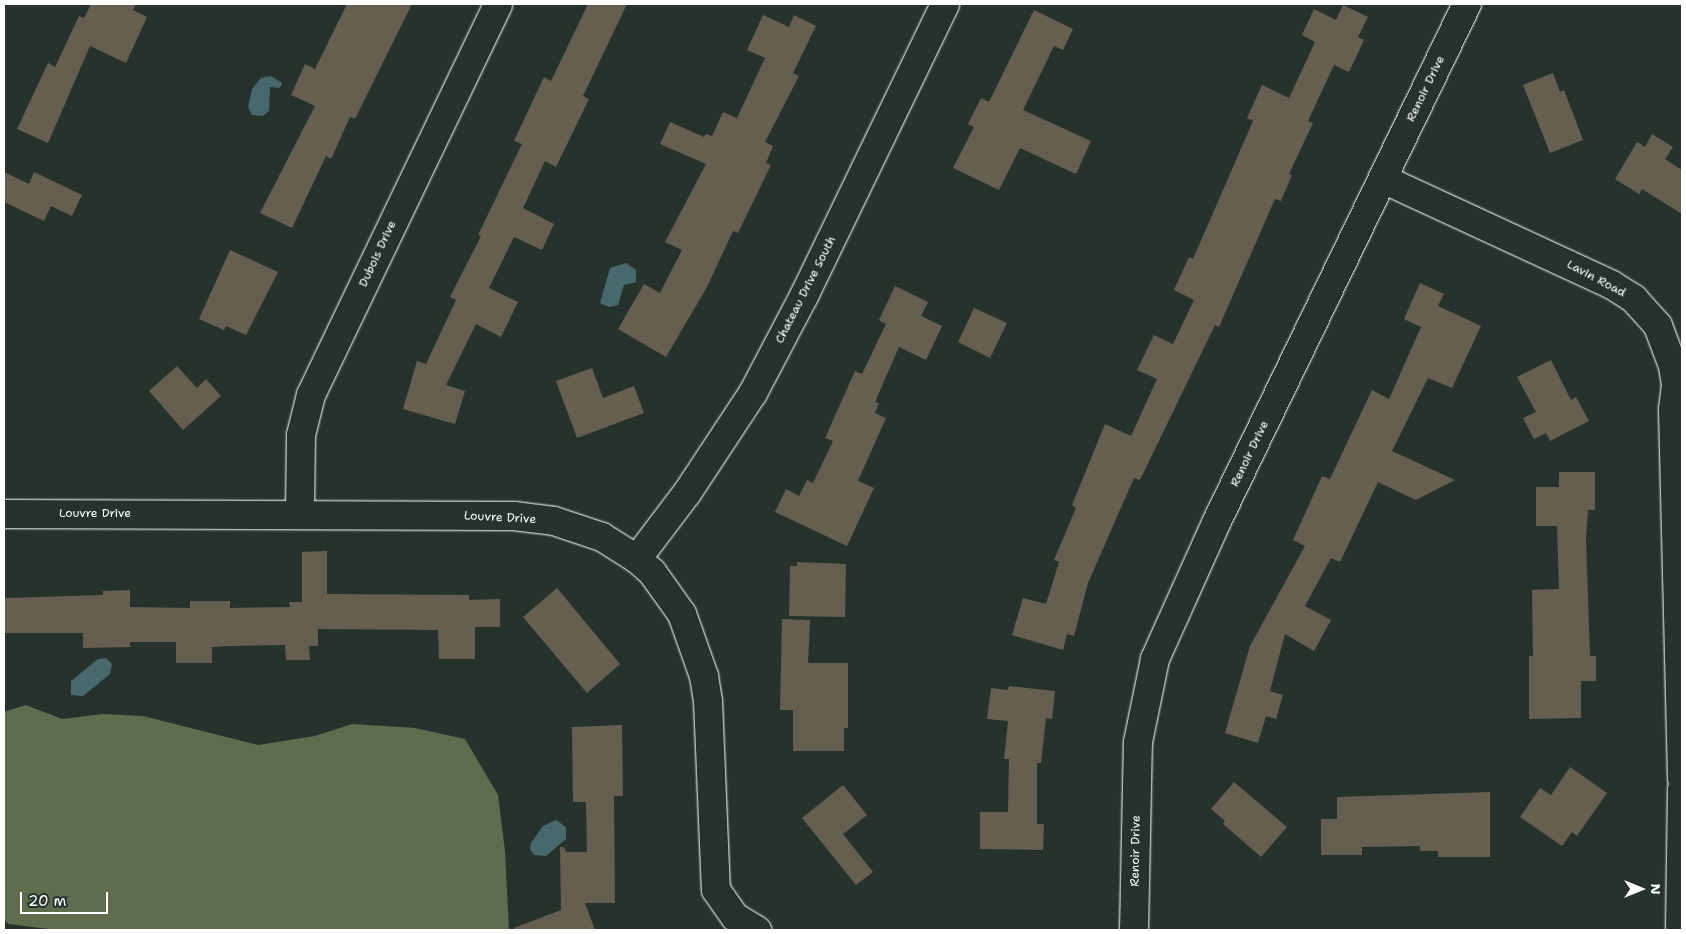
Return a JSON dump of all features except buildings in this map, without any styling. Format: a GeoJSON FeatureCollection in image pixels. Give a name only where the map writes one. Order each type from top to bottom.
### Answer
{"type":"FeatureCollection","features":[{"type":"Feature","properties":{"kind":"street","name":"Dubois Drive"},"geometry":{"type":"LineString","coordinates":[[300,515],[301,435],[312,395],[498,4]]}},
{"type":"Feature","properties":{"kind":"street","name":"Chateau Drive South"},"geometry":{"type":"LineString","coordinates":[[637,559],[687,492],[753,393],[804,296],[945,4]]}},
{"type":"Feature","properties":{"kind":"street","name":"Renoir Drive"},"geometry":{"type":"LineString","coordinates":[[1134,930],[1138,742],[1155,659],[1212,532],[1467,4]]}},
{"type":"Feature","properties":{"kind":"street","name":"Lavin Road"},"geometry":{"type":"LineString","coordinates":[[1383,179],[1612,285],[1634,299],[1658,326],[1673,366],[1676,385],[1673,410],[1682,779]]}},
{"type":"Feature","properties":{"kind":"street","name":"Louvre Drive"},"geometry":{"type":"LineString","coordinates":[[4,514],[300,515],[534,519],[554,521],[602,537],[637,559],[669,592],[682,614],[704,676],[708,701],[716,890],[735,917],[757,930]]}},
{"type":"Feature","properties":{"kind":"street"},"geometry":{"type":"LineString","coordinates":[[1680,930],[1682,788]]}},
{"type":"Feature","properties":{"kind":"green space"},"geometry":{"type":"Polygon","coordinates":[[[26,705],[62,719],[103,714],[143,716],[258,745],[315,736],[352,724],[415,728],[465,739],[498,795],[505,851],[509,930],[57,930],[8,924],[4,918],[4,712],[26,705]]]}},
{"type":"Feature","properties":{"kind":"water"},"geometry":{"type":"Polygon","coordinates":[[[271,76],[282,83],[280,88],[270,87],[269,111],[263,116],[252,115],[248,107],[252,89],[261,78],[271,76]]]}},
{"type":"Feature","properties":{"kind":"water"},"geometry":{"type":"Polygon","coordinates":[[[626,263],[636,270],[636,282],[624,285],[618,305],[609,307],[600,303],[610,268],[626,263]]]}},
{"type":"Feature","properties":{"kind":"water"},"geometry":{"type":"Polygon","coordinates":[[[106,658],[112,664],[110,674],[83,696],[71,695],[71,681],[98,659],[106,658]]]}},
{"type":"Feature","properties":{"kind":"water"},"geometry":{"type":"Polygon","coordinates":[[[556,820],[566,827],[566,839],[546,856],[534,855],[530,849],[531,843],[543,826],[556,820]]]}}]}
